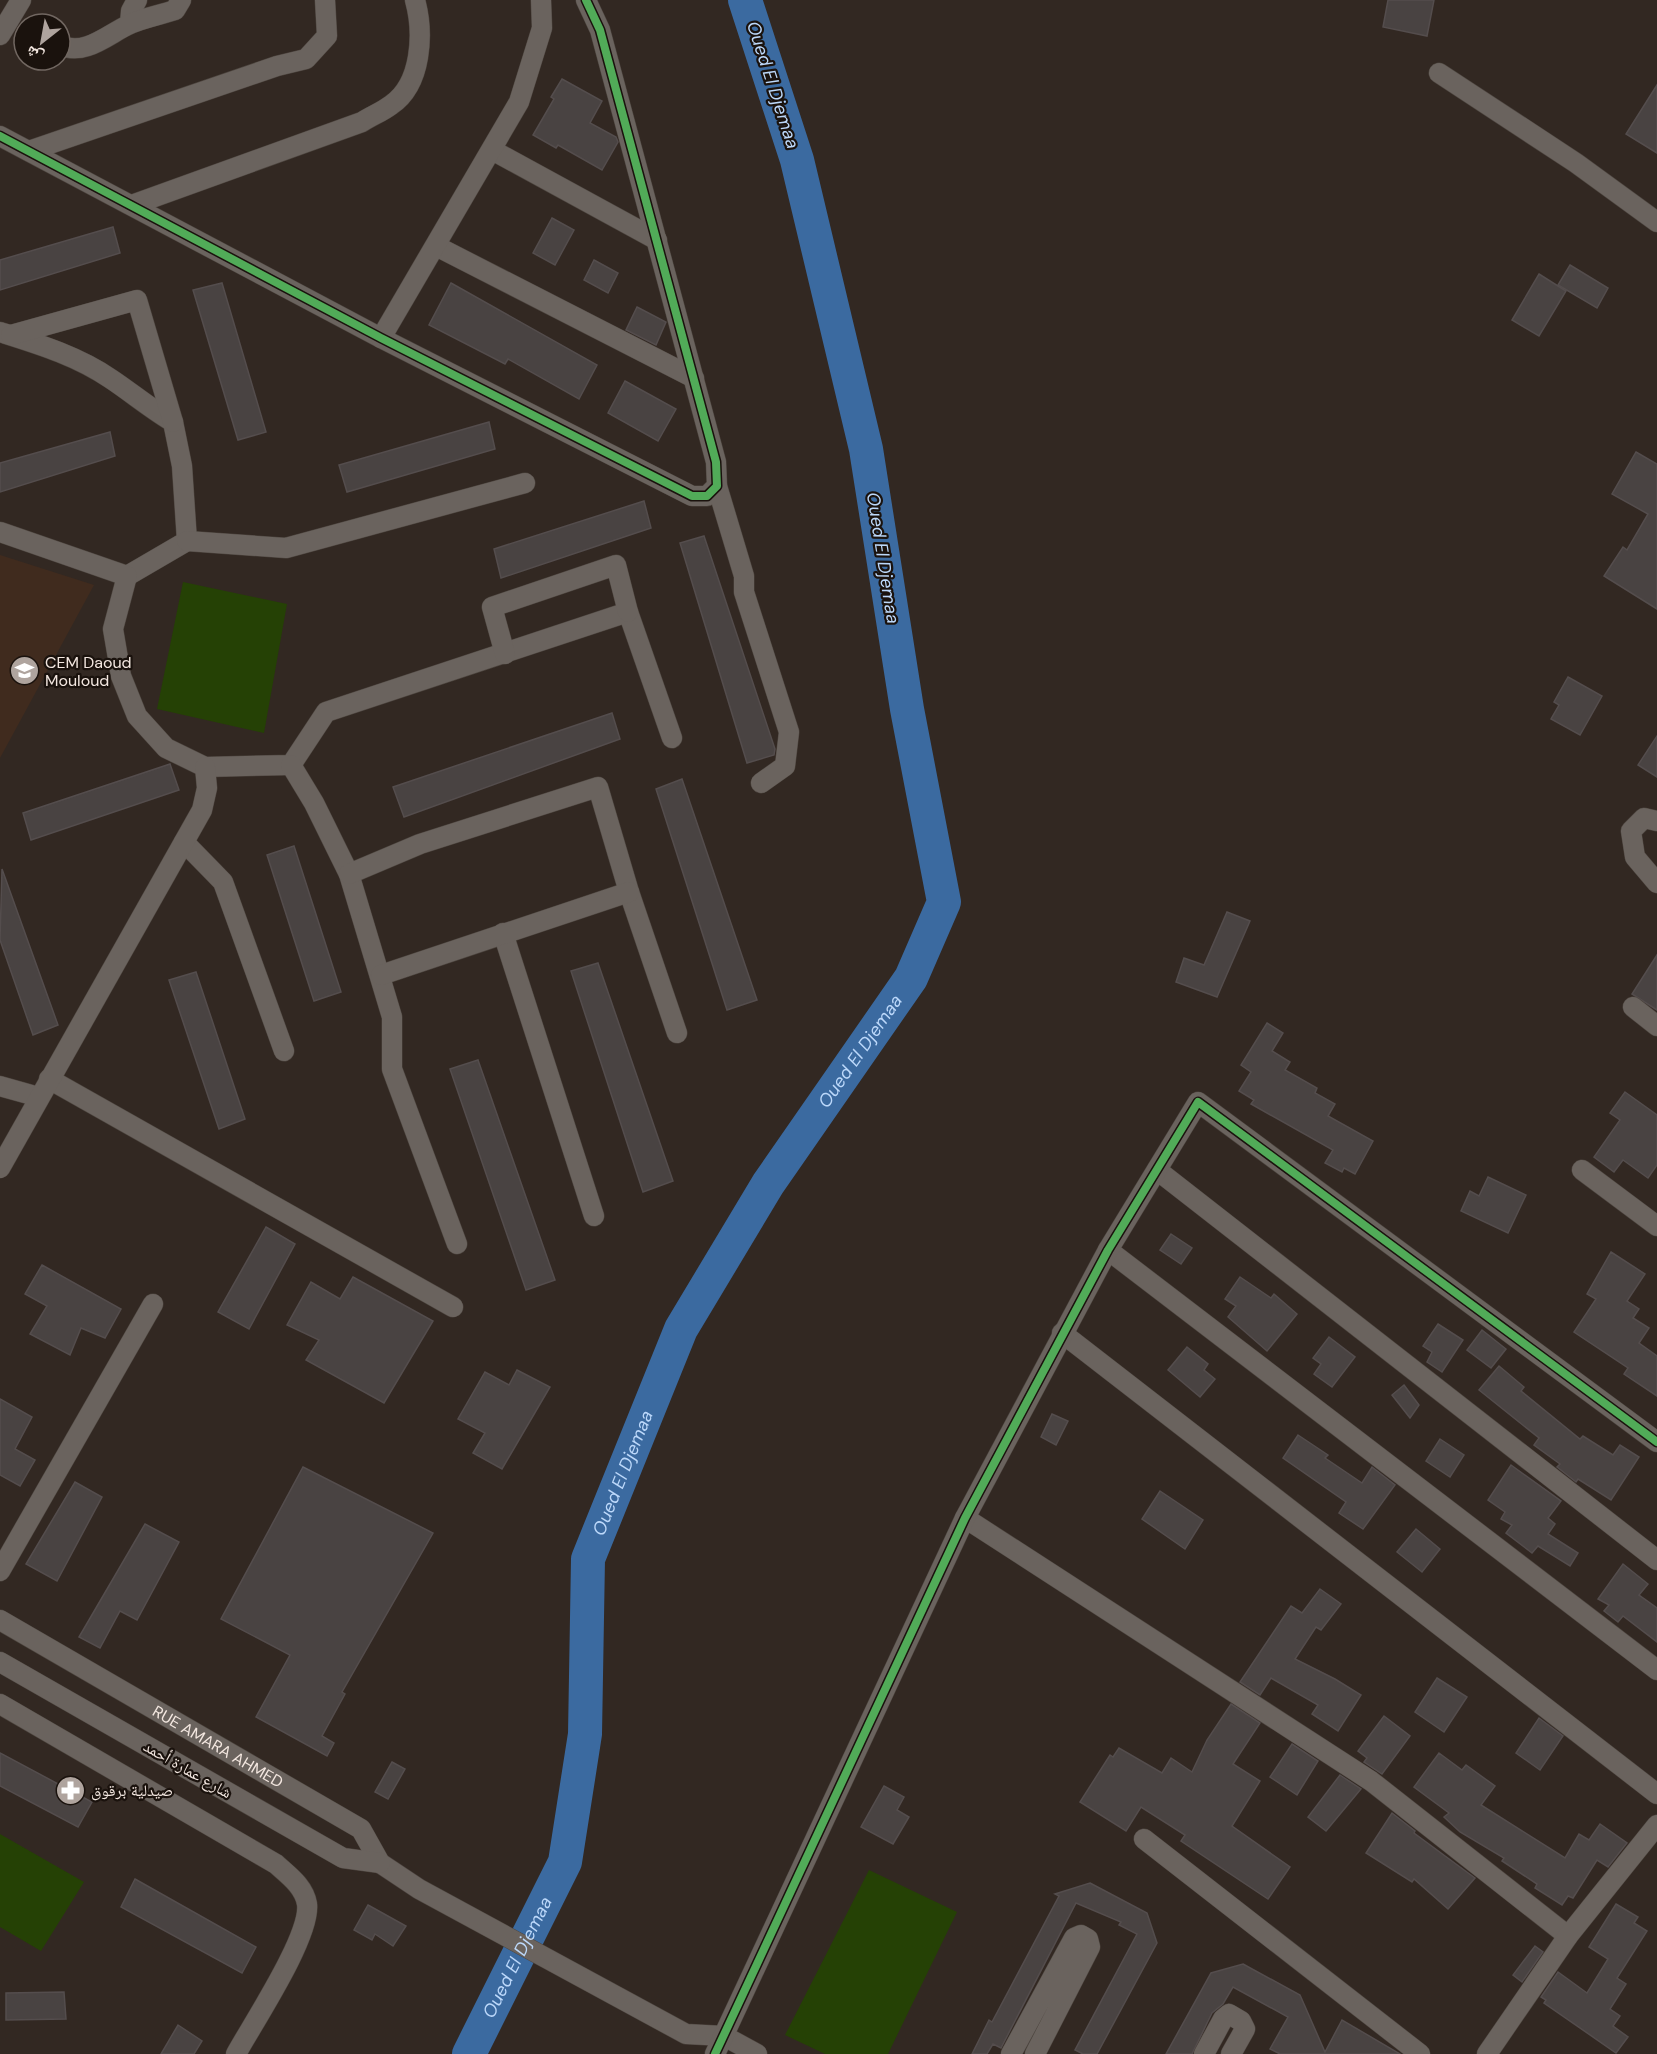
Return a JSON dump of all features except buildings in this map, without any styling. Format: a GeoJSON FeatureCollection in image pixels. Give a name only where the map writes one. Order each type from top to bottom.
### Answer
{"type":"FeatureCollection","features":[{"type":"Feature","properties":{"kind":"street"},"geometry":{"type":"LineString","coordinates":[[10,29],[21,0]]}},
{"type":"Feature","properties":{"kind":"street"},"geometry":{"type":"LineString","coordinates":[[130,24],[131,11],[137,0]]}},
{"type":"Feature","properties":{"kind":"street"},"geometry":{"type":"LineString","coordinates":[[72,47],[95,45],[130,24],[175,10],[181,0]]}},
{"type":"Feature","properties":{"kind":"street"},"geometry":{"type":"LineString","coordinates":[[28,151],[277,66],[306,59],[327,36],[325,0]]}},
{"type":"Feature","properties":{"kind":"street"},"geometry":{"type":"LineString","coordinates":[[132,205],[362,122],[393,104],[409,83],[420,53],[419,14],[415,0]]}},
{"type":"Feature","properties":{"kind":"street"},"geometry":{"type":"LineString","coordinates":[[381,338],[519,102],[542,28],[541,0]]}},
{"type":"Feature","properties":{"kind":"street"},"geometry":{"type":"LineString","coordinates":[[586,0],[600,30],[694,378],[716,462],[717,486],[744,576],[746,601],[789,732],[785,766],[761,783]]}},
{"type":"Feature","properties":{"kind":"street"},"geometry":{"type":"LineString","coordinates":[[1439,73],[1576,163],[1657,222]]}},
{"type":"Feature","properties":{"kind":"street"},"geometry":{"type":"LineString","coordinates":[[0,136],[381,338],[692,496],[707,496],[717,486]]}},
{"type":"Feature","properties":{"kind":"street"},"geometry":{"type":"LineString","coordinates":[[492,150],[657,240]]}},
{"type":"Feature","properties":{"kind":"street"},"geometry":{"type":"LineString","coordinates":[[436,246],[694,378]]}},
{"type":"Feature","properties":{"kind":"street"},"geometry":{"type":"LineString","coordinates":[[5,333],[137,300],[172,422],[182,466],[187,541]]}},
{"type":"Feature","properties":{"kind":"street"},"geometry":{"type":"LineString","coordinates":[[5,333],[79,361],[111,378],[141,403],[172,422]]}},
{"type":"Feature","properties":{"kind":"street"},"geometry":{"type":"LineString","coordinates":[[291,765],[205,767],[166,748],[137,716],[125,686],[113,629],[127,576],[187,541],[286,548],[525,483]]}},
{"type":"Feature","properties":{"kind":"street"},"geometry":{"type":"LineString","coordinates":[[0,532],[127,576]]}},
{"type":"Feature","properties":{"kind":"street"},"geometry":{"type":"LineString","coordinates":[[506,654],[492,607],[616,565],[628,612],[672,738]]}},
{"type":"Feature","properties":{"kind":"street"},"geometry":{"type":"LineString","coordinates":[[291,765],[326,712],[628,612]]}},
{"type":"Feature","properties":{"kind":"street"},"geometry":{"type":"LineString","coordinates":[[291,765],[314,803],[349,874],[392,1017],[392,1069],[457,1244]]}},
{"type":"Feature","properties":{"kind":"street"},"geometry":{"type":"LineString","coordinates":[[0,1168],[202,810],[207,788],[205,767]]}},
{"type":"Feature","properties":{"kind":"street"},"geometry":{"type":"LineString","coordinates":[[349,874],[420,844],[598,787],[629,892],[677,1033]]}},
{"type":"Feature","properties":{"kind":"street"},"geometry":{"type":"LineString","coordinates":[[1657,821],[1644,819],[1631,831],[1635,857],[1657,884]]}},
{"type":"Feature","properties":{"kind":"street"},"geometry":{"type":"LineString","coordinates":[[184,842],[223,882],[284,1051]]}},
{"type":"Feature","properties":{"kind":"street"},"geometry":{"type":"LineString","coordinates":[[381,975],[629,892]]}},
{"type":"Feature","properties":{"kind":"street"},"geometry":{"type":"LineString","coordinates":[[502,933],[594,1216]]}},
{"type":"Feature","properties":{"kind":"street"},"geometry":{"type":"LineString","coordinates":[[1633,1008],[1657,1026]]}},
{"type":"Feature","properties":{"kind":"street"},"geometry":{"type":"LineString","coordinates":[[49,1079],[453,1307]]}},
{"type":"Feature","properties":{"kind":"street"},"geometry":{"type":"LineString","coordinates":[[0,1086],[39,1097]]}},
{"type":"Feature","properties":{"kind":"street"},"geometry":{"type":"LineString","coordinates":[[757,2054],[719,2045],[965,1518],[1108,1250],[1198,1102],[1657,1442]]}},
{"type":"Feature","properties":{"kind":"street"},"geometry":{"type":"LineString","coordinates":[[1157,1170],[1657,1560]]}},
{"type":"Feature","properties":{"kind":"street"},"geometry":{"type":"LineString","coordinates":[[1582,1170],[1657,1226]]}},
{"type":"Feature","properties":{"kind":"street"},"geometry":{"type":"LineString","coordinates":[[1108,1250],[1657,1670]]}},
{"type":"Feature","properties":{"kind":"street"},"geometry":{"type":"LineString","coordinates":[[0,1572],[153,1304]]}},
{"type":"Feature","properties":{"kind":"street"},"geometry":{"type":"LineString","coordinates":[[1062,1333],[1657,1794]]}},
{"type":"Feature","properties":{"kind":"street"},"geometry":{"type":"LineString","coordinates":[[965,1518],[1371,1781],[1568,1936]]}},
{"type":"Feature","properties":{"kind":"street","name":"RUE AMARA AHMED"},"geometry":{"type":"LineString","coordinates":[[0,1620],[361,1828],[380,1863],[419,1888],[686,2034],[719,2045]]}},
{"type":"Feature","properties":{"kind":"street","name":"شارع عمارة أحمد"},"geometry":{"type":"LineString","coordinates":[[0,1662],[343,1858],[380,1863]]}},
{"type":"Feature","properties":{"kind":"street"},"geometry":{"type":"LineString","coordinates":[[0,1704],[276,1864],[298,1884],[307,1904],[303,1930],[236,2054]]}},
{"type":"Feature","properties":{"kind":"street"},"geometry":{"type":"LineString","coordinates":[[1487,2054],[1568,1936],[1657,1825]]}},
{"type":"Feature","properties":{"kind":"street"},"geometry":{"type":"LineString","coordinates":[[1144,1839],[1420,2054]]}},
{"type":"Feature","properties":{"kind":"street"},"geometry":{"type":"LineString","coordinates":[[1011,2054],[1074,1938],[1082,1935],[1088,1940],[1090,1947],[1035,2054]]}},
{"type":"Feature","properties":{"kind":"street"},"geometry":{"type":"LineString","coordinates":[[1204,2054],[1223,2019],[1229,2014],[1241,2021],[1245,2029],[1231,2054]]}},
{"type":"Feature","properties":{"kind":"shaded area","name":"CEM Daoud Mouloud"},"geometry":{"type":"Polygon","coordinates":[[[0,555],[94,585],[0,758],[0,555]]]}},
{"type":"Feature","properties":{"kind":"green space"},"geometry":{"type":"Polygon","coordinates":[[[183,582],[287,604],[264,733],[157,709],[183,582]]]}},
{"type":"Feature","properties":{"kind":"green space"},"geometry":{"type":"Polygon","coordinates":[[[0,1834],[84,1882],[41,1951],[0,1927],[0,1834]]]}},
{"type":"Feature","properties":{"kind":"green space"},"geometry":{"type":"Polygon","coordinates":[[[869,1870],[957,1912],[888,2054],[825,2054],[785,2035],[869,1870]]]}},
{"type":"Feature","properties":{"kind":"waterway","name":"Oued El Djemaa"},"geometry":{"type":"LineString","coordinates":[[469,2054],[565,1862],[585,1734],[588,1559],[681,1329],[768,1184],[911,978],[944,902],[907,709],[866,449],[797,160],[745,0]]}},
{"type":"Feature","properties":{"kind":"cycle path"},"geometry":{"type":"LineString","coordinates":[[0,136],[381,338],[692,496],[707,496],[717,486],[716,462],[600,30],[586,0]]}},
{"type":"Feature","properties":{"kind":"cycle path"},"geometry":{"type":"LineString","coordinates":[[715,2054],[965,1518],[1108,1250],[1198,1102],[1657,1442]]}},
{"type":"Feature","properties":{"kind":"place","name":"CEM Daoud Mouloud"},"geometry":{"type":"Point","coordinates":[24,671]}},
{"type":"Feature","properties":{"kind":"place","name":"صيدلية برقوق"},"geometry":{"type":"Point","coordinates":[70,1790]}}]}
